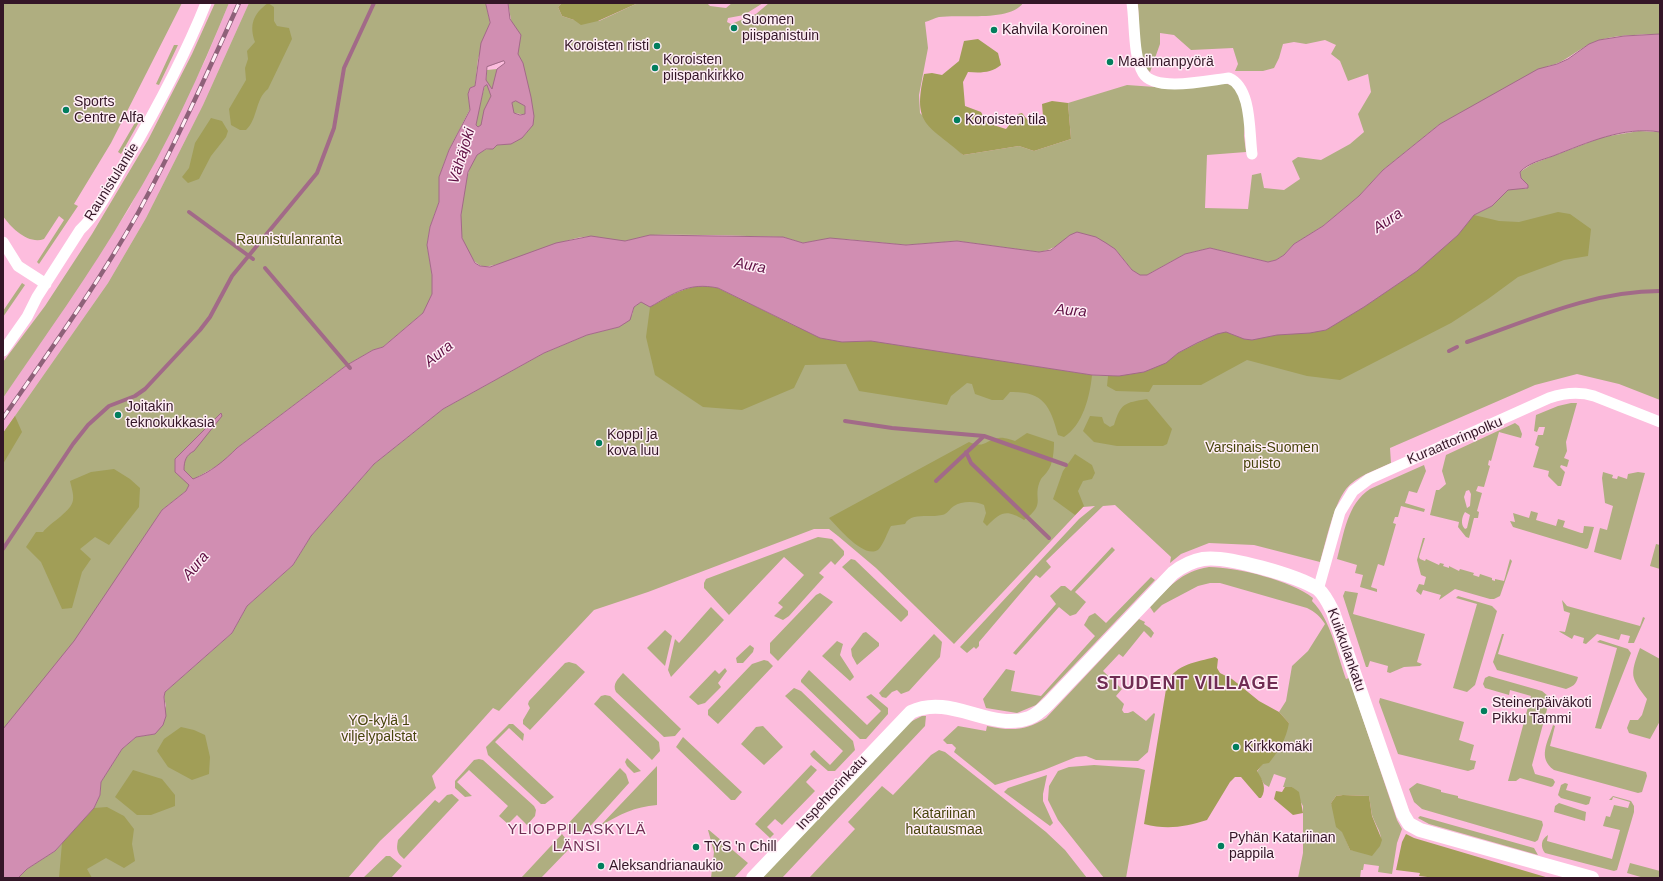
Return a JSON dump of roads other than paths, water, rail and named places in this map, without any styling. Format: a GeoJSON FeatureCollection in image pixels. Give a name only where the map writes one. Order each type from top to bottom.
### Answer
{"type":"FeatureCollection","features":[{"type":"Feature","properties":{"kind":"street","name":"Raunistulantie"},"geometry":{"type":"LineString","coordinates":[[3,351],[27,317],[46,284],[110,189],[154,112],[192,37],[206,3]]}},
{"type":"Feature","properties":{"kind":"street"},"geometry":{"type":"LineString","coordinates":[[1132,3],[1138,57],[1143,73],[1151,80],[1176,85],[1229,78],[1234,80],[1243,90],[1246,101],[1252,154]]}},
{"type":"Feature","properties":{"kind":"street"},"geometry":{"type":"LineString","coordinates":[[3,242],[18,266],[46,284]]}},
{"type":"Feature","properties":{"kind":"street","name":"Kuraattorinpolku"},"geometry":{"type":"LineString","coordinates":[[1318,590],[1340,512],[1353,491],[1369,479],[1549,398],[1567,393],[1586,394],[1660,422]]}},
{"type":"Feature","properties":{"kind":"street","name":"Kuikkulankatu"},"geometry":{"type":"LineString","coordinates":[[914,710],[924,706],[937,706],[1013,720],[1022,720],[1036,714],[1050,703],[1169,577],[1182,566],[1192,561],[1204,559],[1226,560],[1290,576],[1318,590],[1333,612],[1403,814],[1409,824],[1420,830],[1592,878]]}},
{"type":"Feature","properties":{"kind":"street","name":"Inspehtorinkatu"},"geometry":{"type":"LineString","coordinates":[[753,878],[902,720],[914,710]]}},
{"type":"Feature","properties":{"kind":"water"},"geometry":{"type":"Polygon","coordinates":[[[486,3],[508,3],[510,19],[521,35],[518,54],[523,63],[534,116],[533,125],[522,138],[511,144],[497,145],[493,149],[486,149],[477,155],[468,172],[461,215],[462,238],[475,263],[480,266],[490,267],[556,243],[591,236],[625,241],[650,235],[783,237],[803,243],[830,238],[906,245],[957,241],[1039,252],[1051,250],[1070,235],[1077,232],[1096,237],[1115,249],[1132,270],[1140,275],[1147,275],[1185,254],[1210,248],[1268,262],[1276,260],[1284,255],[1294,244],[1323,226],[1359,196],[1383,170],[1440,124],[1538,69],[1557,64],[1568,59],[1589,44],[1599,40],[1624,36],[1660,34],[1660,132],[1632,131],[1605,137],[1527,166],[1520,172],[1521,178],[1528,185],[1528,188],[1508,190],[1492,206],[1474,215],[1458,235],[1417,271],[1364,307],[1326,330],[1310,333],[1277,335],[1252,340],[1244,339],[1226,332],[1217,334],[1178,353],[1166,363],[1144,372],[1119,376],[1092,375],[871,341],[842,342],[820,338],[718,288],[698,286],[682,290],[650,307],[641,302],[634,307],[630,320],[619,327],[587,335],[544,353],[443,409],[374,464],[311,536],[293,565],[247,606],[232,633],[165,692],[164,697],[166,716],[163,725],[155,734],[136,737],[122,749],[101,782],[100,795],[94,808],[55,851],[27,869],[18,878],[3,878],[3,729],[74,641],[162,510],[186,491],[189,485],[175,472],[175,459],[221,413],[222,416],[194,451],[187,456],[185,461],[184,470],[193,479],[206,473],[347,365],[373,350],[383,347],[423,313],[432,294],[432,275],[427,245],[430,227],[439,202],[439,177],[449,150],[470,110],[468,94],[470,88],[475,86],[481,43],[490,23],[486,3]],[[504,61],[487,67],[486,80],[492,89],[497,69],[505,63],[504,61]],[[487,85],[484,87],[476,125],[478,127],[481,125],[484,110],[491,96],[487,85]],[[516,101],[512,103],[514,113],[520,115],[525,114],[525,106],[516,101]]]}},
{"type":"Feature","properties":{"kind":"waterway"},"geometry":{"type":"LineString","coordinates":[[3,549],[73,444],[88,425],[109,406],[135,396],[145,389],[200,330],[210,317],[232,276],[317,173],[334,128],[344,68],[374,3]]}},
{"type":"Feature","properties":{"kind":"waterway"},"geometry":{"type":"LineString","coordinates":[[189,212],[253,259]]}},
{"type":"Feature","properties":{"kind":"waterway"},"geometry":{"type":"LineString","coordinates":[[265,268],[350,368]]}},
{"type":"Feature","properties":{"kind":"waterway"},"geometry":{"type":"LineString","coordinates":[[1467,342],[1538,316],[1586,301],[1635,292],[1660,291]]}},
{"type":"Feature","properties":{"kind":"waterway"},"geometry":{"type":"LineString","coordinates":[[1449,351],[1457,347]]}},
{"type":"Feature","properties":{"kind":"waterway"},"geometry":{"type":"LineString","coordinates":[[845,421],[892,428],[984,436],[1066,465]]}},
{"type":"Feature","properties":{"kind":"waterway"},"geometry":{"type":"LineString","coordinates":[[936,481],[984,436]]}},
{"type":"Feature","properties":{"kind":"waterway"},"geometry":{"type":"LineString","coordinates":[[966,452],[971,463],[1049,538]]}},
{"type":"Feature","properties":{"kind":"railway"},"geometry":{"type":"LineString","coordinates":[[3,418],[90,292],[138,213],[178,135],[239,3]]}},
{"type":"Feature","properties":{"kind":"place","name":"Suomen piispanistuin"},"geometry":{"type":"Point","coordinates":[734,28]}},
{"type":"Feature","properties":{"kind":"place","name":"Kahvila Koroinen"},"geometry":{"type":"Point","coordinates":[994,30]}},
{"type":"Feature","properties":{"kind":"place","name":"Koroisten risti"},"geometry":{"type":"Point","coordinates":[657,46]}},
{"type":"Feature","properties":{"kind":"place","name":"Maailmanpyörä"},"geometry":{"type":"Point","coordinates":[1110,62]}},
{"type":"Feature","properties":{"kind":"place","name":"Koroisten piispankirkko"},"geometry":{"type":"Point","coordinates":[655,68]}},
{"type":"Feature","properties":{"kind":"place","name":"Sports Centre Alfa"},"geometry":{"type":"Point","coordinates":[66,110]}},
{"type":"Feature","properties":{"kind":"place","name":"Koroisten tila"},"geometry":{"type":"Point","coordinates":[957,120]}},
{"type":"Feature","properties":{"kind":"place","name":"Joitakin teknokukkasia"},"geometry":{"type":"Point","coordinates":[118,415]}},
{"type":"Feature","properties":{"kind":"place","name":"Koppi ja kova luu"},"geometry":{"type":"Point","coordinates":[599,443]}},
{"type":"Feature","properties":{"kind":"place","name":"Steinerpäiväkoti Pikku Tammi"},"geometry":{"type":"Point","coordinates":[1484,711]}},
{"type":"Feature","properties":{"kind":"place","name":"Kirkkomäki"},"geometry":{"type":"Point","coordinates":[1236,747]}},
{"type":"Feature","properties":{"kind":"place","name":"Pyhän Katariinan pappila"},"geometry":{"type":"Point","coordinates":[1221,846]}},
{"type":"Feature","properties":{"kind":"place","name":"TYS 'n Chill"},"geometry":{"type":"Point","coordinates":[696,847]}},
{"type":"Feature","properties":{"kind":"place","name":"Aleksandrianaukio"},"geometry":{"type":"Point","coordinates":[601,866]}},
{"type":"Feature","properties":{"kind":"district","name":"STUDENT VILLAGE"},"geometry":{"type":"Point","coordinates":[1188,684]}},
{"type":"Feature","properties":{"kind":"district","name":"YLIOPPILASKYLÄ LÄNSI"},"geometry":{"type":"Point","coordinates":[577,838]}},
{"type":"Feature","properties":{"kind":"water label","name":"Vähäjoki"},"geometry":{"type":"Point","coordinates":[462,156]}},
{"type":"Feature","properties":{"kind":"water label","name":"Aura"},"geometry":{"type":"Point","coordinates":[1388,221]}},
{"type":"Feature","properties":{"kind":"water label","name":"Aura"},"geometry":{"type":"Point","coordinates":[750,266]}},
{"type":"Feature","properties":{"kind":"water label","name":"Aura"},"geometry":{"type":"Point","coordinates":[1071,311]}},
{"type":"Feature","properties":{"kind":"water label","name":"Aura"},"geometry":{"type":"Point","coordinates":[439,354]}},
{"type":"Feature","properties":{"kind":"water label","name":"Aura"},"geometry":{"type":"Point","coordinates":[196,566]}},
{"type":"Feature","properties":{"kind":"park label","name":"Raunistulanranta"},"geometry":{"type":"Point","coordinates":[289,240]}},
{"type":"Feature","properties":{"kind":"park label","name":"Varsinais-Suomen puisto"},"geometry":{"type":"Point","coordinates":[1262,456]}},
{"type":"Feature","properties":{"kind":"park label","name":"YO-kylä 1 viljelypalstat"},"geometry":{"type":"Point","coordinates":[379,730]}},
{"type":"Feature","properties":{"kind":"park label","name":"Katariinan hautausmaa"},"geometry":{"type":"Point","coordinates":[944,822]}}]}
